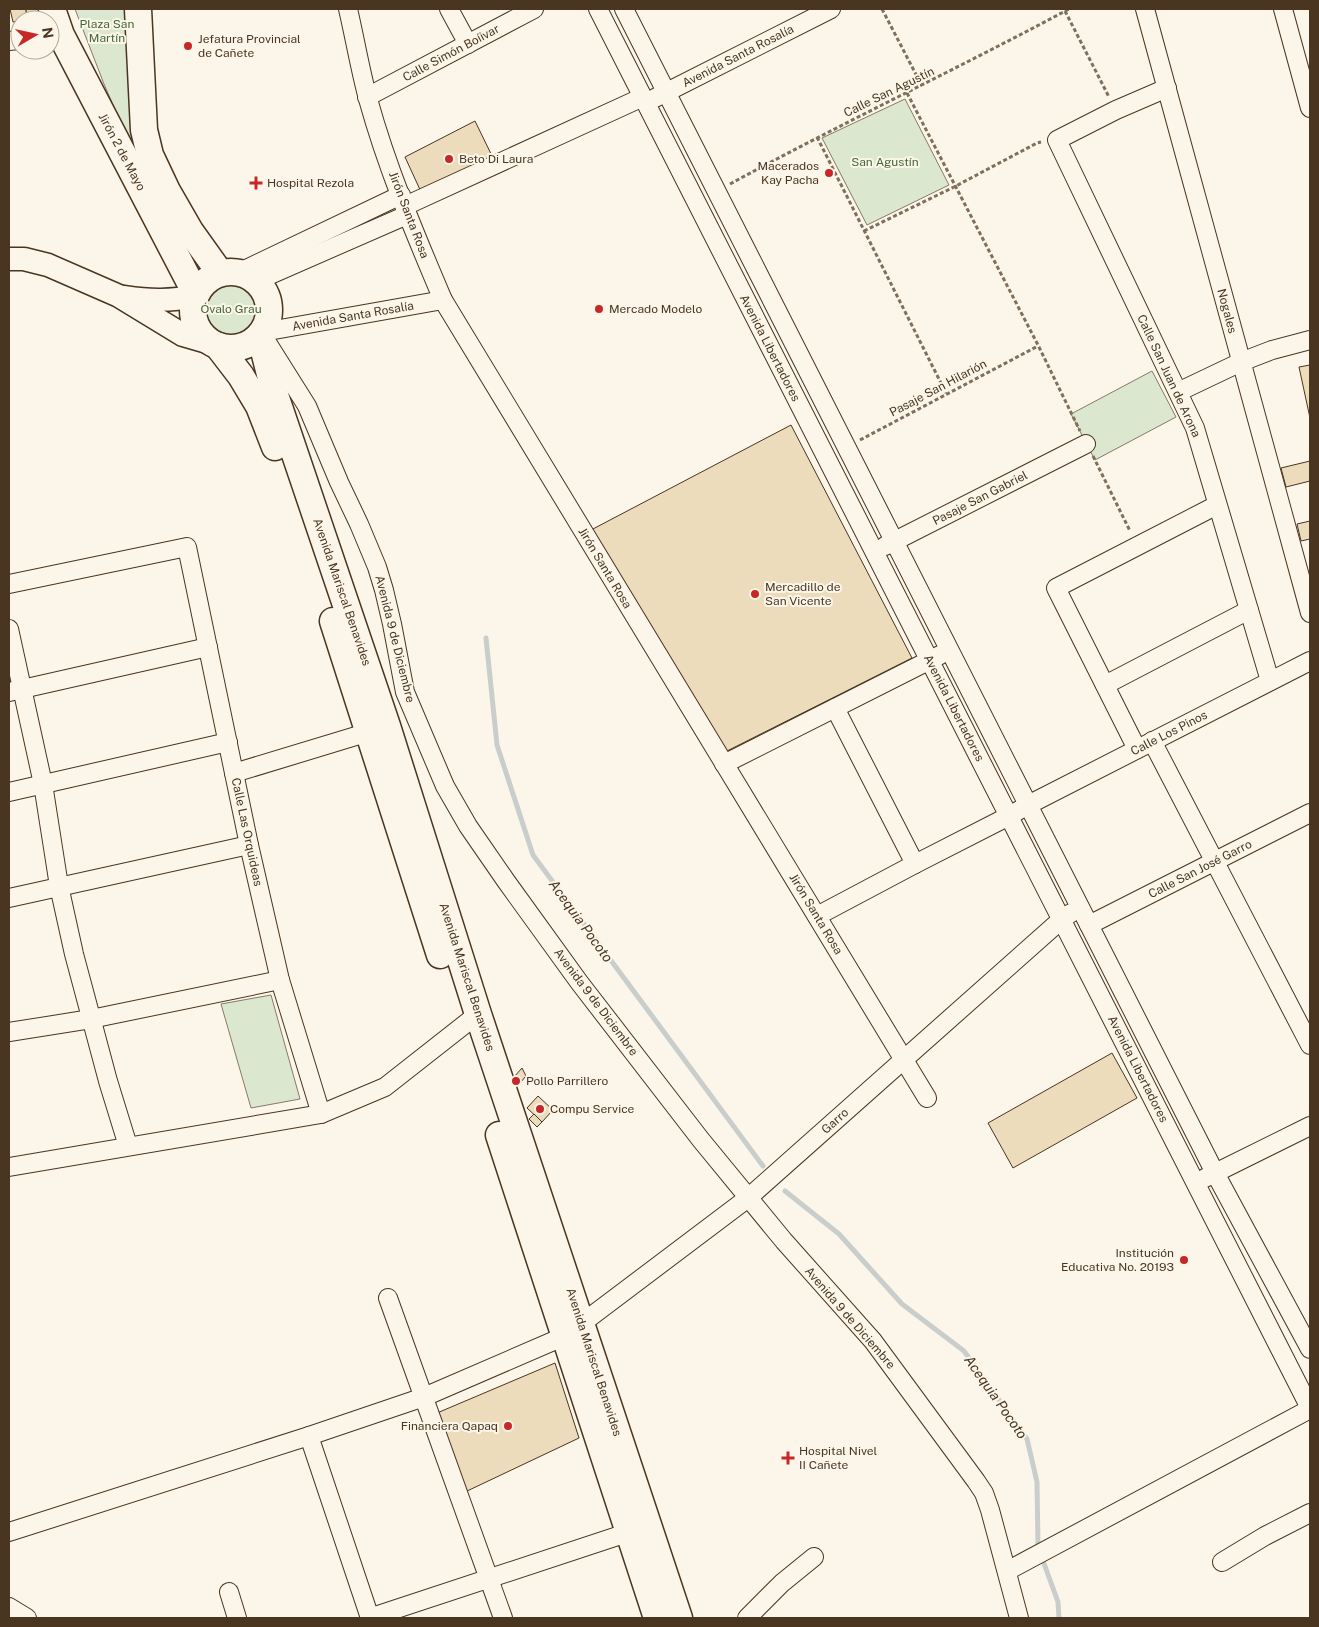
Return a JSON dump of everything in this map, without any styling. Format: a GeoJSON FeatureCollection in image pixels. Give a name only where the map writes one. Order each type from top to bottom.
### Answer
{"type":"FeatureCollection","features":[{"type":"Feature","properties":{"kind":"highway"},"geometry":{"type":"LineString","coordinates":[[138,9],[144,130],[150,155],[167,191],[190,231],[239,275],[266,294],[270,311],[268,322],[261,333],[247,345],[238,348],[227,348],[216,345],[201,334],[193,315],[196,295],[202,285],[210,278],[239,275]]}},
{"type":"Feature","properties":{"kind":"highway","name":"Jirón 2 de Mayo"},"geometry":{"type":"LineString","coordinates":[[60,43],[196,295]]}},
{"type":"Feature","properties":{"kind":"highway","name":"Avenida Mariscal Benavides"},"geometry":{"type":"LineString","coordinates":[[261,333],[276,398],[377,729],[470,1019],[638,1529],[679,1618]]}},
{"type":"Feature","properties":{"kind":"highway","name":"Avenida Mariscal Benavides"},"geometry":{"type":"LineString","coordinates":[[216,345],[242,376],[259,406],[377,729]]}},
{"type":"Feature","properties":{"kind":"highway","name":"Avenida Mariscal Benavides"},"geometry":{"type":"LineString","coordinates":[[638,1529],[656,1618]]}},
{"type":"Feature","properties":{"kind":"main road"},"geometry":{"type":"LineString","coordinates":[[14,256],[48,265],[119,296],[183,335],[216,345]]}},
{"type":"Feature","properties":{"kind":"main road"},"geometry":{"type":"LineString","coordinates":[[119,296],[147,300],[171,300],[196,295]]}},
{"type":"Feature","properties":{"kind":"street","name":"Jirón Santa Rosa"},"geometry":{"type":"LineString","coordinates":[[348,9],[367,97],[404,205],[443,300],[927,1098]]}},
{"type":"Feature","properties":{"kind":"street"},"geometry":{"type":"LineString","coordinates":[[449,9],[468,44]]}},
{"type":"Feature","properties":{"kind":"street","name":"Calle Simón Boíivar"},"geometry":{"type":"LineString","coordinates":[[367,97],[534,9]]}},
{"type":"Feature","properties":{"kind":"street","name":"Avenida Libertadores"},"geometry":{"type":"LineString","coordinates":[[598,9],[1310,1409]]}},
{"type":"Feature","properties":{"kind":"street","name":"Avenida Libertadores"},"geometry":{"type":"LineString","coordinates":[[624,9],[1215,1173],[1310,1349]]}},
{"type":"Feature","properties":{"kind":"street","name":"Avenida Santa Rosalía"},"geometry":{"type":"LineString","coordinates":[[404,205],[644,100],[666,93],[830,9]]}},
{"type":"Feature","properties":{"kind":"street","name":"Nogales"},"geometry":{"type":"LineString","coordinates":[[1144,9],[1310,613]]}},
{"type":"Feature","properties":{"kind":"street"},"geometry":{"type":"LineString","coordinates":[[1283,9],[1310,108]]}},
{"type":"Feature","properties":{"kind":"street"},"geometry":{"type":"LineString","coordinates":[[1057,140],[1116,110],[1167,88]]}},
{"type":"Feature","properties":{"kind":"street","name":"Calle San Juan de Arona"},"geometry":{"type":"LineString","coordinates":[[1057,140],[1195,428],[1270,681]]}},
{"type":"Feature","properties":{"kind":"street"},"geometry":{"type":"LineString","coordinates":[[239,275],[404,205]]}},
{"type":"Feature","properties":{"kind":"street","name":"Avenida Santa Rosalía"},"geometry":{"type":"LineString","coordinates":[[261,333],[443,300]]}},
{"type":"Feature","properties":{"kind":"street","name":"Avenida 9 de Diciembre"},"geometry":{"type":"LineString","coordinates":[[261,333],[307,406],[338,482],[359,524],[377,567],[392,624],[405,692],[445,786],[468,826],[579,982],[701,1140],[784,1241],[873,1341],[980,1487],[990,1510],[1019,1618]]}},
{"type":"Feature","properties":{"kind":"street"},"geometry":{"type":"LineString","coordinates":[[1178,392],[1241,362],[1272,350],[1310,340]]}},
{"type":"Feature","properties":{"kind":"street","name":"Pasaje San Gabriel"},"geometry":{"type":"LineString","coordinates":[[874,552],[1086,444]]}},
{"type":"Feature","properties":{"kind":"street"},"geometry":{"type":"LineString","coordinates":[[1217,505],[1056,588],[1105,685],[1145,745],[1215,862],[1310,1045]]}},
{"type":"Feature","properties":{"kind":"street","name":"Calle Las Orquideas"},"geometry":{"type":"LineString","coordinates":[[9,584],[188,547],[249,845],[280,980],[321,1114]]}},
{"type":"Feature","properties":{"kind":"street"},"geometry":{"type":"LineString","coordinates":[[1105,685],[1249,610]]}},
{"type":"Feature","properties":{"kind":"street"},"geometry":{"type":"LineString","coordinates":[[9,629],[15,690],[43,784],[59,886],[74,954],[128,1146]]}},
{"type":"Feature","properties":{"kind":"street"},"geometry":{"type":"LineString","coordinates":[[15,690],[208,647]]}},
{"type":"Feature","properties":{"kind":"street"},"geometry":{"type":"LineString","coordinates":[[724,764],[950,651]]}},
{"type":"Feature","properties":{"kind":"street","name":"Calle Los Pinos"},"geometry":{"type":"LineString","coordinates":[[817,916],[1028,805],[1310,661]]}},
{"type":"Feature","properties":{"kind":"street"},"geometry":{"type":"LineString","coordinates":[[835,708],[915,864]]}},
{"type":"Feature","properties":{"kind":"street"},"geometry":{"type":"LineString","coordinates":[[234,773],[377,729]]}},
{"type":"Feature","properties":{"kind":"street"},"geometry":{"type":"LineString","coordinates":[[9,792],[228,742]]}},
{"type":"Feature","properties":{"kind":"street","name":"Calle San José Garro"},"geometry":{"type":"LineString","coordinates":[[1089,925],[1310,813]]}},
{"type":"Feature","properties":{"kind":"street"},"geometry":{"type":"LineString","coordinates":[[9,898],[249,845]]}},
{"type":"Feature","properties":{"kind":"street","name":"Garro"},"geometry":{"type":"LineString","coordinates":[[9,1532],[309,1436],[424,1397],[573,1330],[748,1198],[1062,919],[1080,908]]}},
{"type":"Feature","properties":{"kind":"street"},"geometry":{"type":"LineString","coordinates":[[9,1032],[91,1019],[280,980]]}},
{"type":"Feature","properties":{"kind":"street"},"geometry":{"type":"LineString","coordinates":[[9,1168],[321,1114],[385,1087],[470,1019]]}},
{"type":"Feature","properties":{"kind":"street"},"geometry":{"type":"LineString","coordinates":[[1196,1183],[1310,1126]]}},
{"type":"Feature","properties":{"kind":"street"},"geometry":{"type":"LineString","coordinates":[[388,1298],[503,1618]]}},
{"type":"Feature","properties":{"kind":"street"},"geometry":{"type":"LineString","coordinates":[[1007,1571],[1310,1409]]}},
{"type":"Feature","properties":{"kind":"street"},"geometry":{"type":"LineString","coordinates":[[309,1436],[369,1618],[638,1529]]}},
{"type":"Feature","properties":{"kind":"street"},"geometry":{"type":"LineString","coordinates":[[1222,1562],[1265,1536],[1310,1513]]}},
{"type":"Feature","properties":{"kind":"street"},"geometry":{"type":"LineString","coordinates":[[747,1618],[782,1583],[814,1557]]}},
{"type":"Feature","properties":{"kind":"street"},"geometry":{"type":"LineString","coordinates":[[229,1592],[237,1618]]}},
{"type":"Feature","properties":{"kind":"street"},"geometry":{"type":"LineString","coordinates":[[9,1607],[27,1618]]}},
{"type":"Feature","properties":{"kind":"path"},"geometry":{"type":"LineString","coordinates":[[882,9],[922,86]]}},
{"type":"Feature","properties":{"kind":"path"},"geometry":{"type":"LineString","coordinates":[[1067,10],[1116,110]]}},
{"type":"Feature","properties":{"kind":"path","name":"Calle San Agustín"},"geometry":{"type":"LineString","coordinates":[[716,191],[817,137],[922,86],[1067,10]]}},
{"type":"Feature","properties":{"kind":"path"},"geometry":{"type":"LineString","coordinates":[[907,93],[1038,346],[1137,546]]}},
{"type":"Feature","properties":{"kind":"path"},"geometry":{"type":"LineString","coordinates":[[817,137],[946,394]]}},
{"type":"Feature","properties":{"kind":"path"},"geometry":{"type":"LineString","coordinates":[[864,231],[954,187],[1037,143],[1057,140]]}},
{"type":"Feature","properties":{"kind":"path","name":"Pasaje San Hilarión"},"geometry":{"type":"LineString","coordinates":[[846,447],[1038,346]]}},
{"type":"Feature","properties":{"kind":"green space","name":"Plaza San Martín"},"geometry":{"type":"Polygon","coordinates":[[[75,9],[127,9],[142,147],[133,151],[104,84],[75,9]]]}},
{"type":"Feature","properties":{"kind":"green space","name":"San Agustín"},"geometry":{"type":"Polygon","coordinates":[[[905,99],[949,185],[867,225],[822,138],[905,99]]]}},
{"type":"Feature","properties":{"kind":"green space","name":"Óvalo Grau"},"geometry":{"type":"Polygon","coordinates":[[[231,276],[244,279],[254,286],[261,296],[264,309],[261,322],[254,332],[244,339],[231,342],[218,339],[208,332],[201,322],[198,309],[201,296],[208,286],[218,279],[231,276]]]}},
{"type":"Feature","properties":{"kind":"green space"},"geometry":{"type":"Polygon","coordinates":[[[1152,371],[1176,417],[1095,460],[1071,414],[1152,371]]]}},
{"type":"Feature","properties":{"kind":"green space"},"geometry":{"type":"Polygon","coordinates":[[[271,995],[300,1099],[251,1108],[221,1004],[271,995]]]}},
{"type":"Feature","properties":{"kind":"building"},"geometry":{"type":"Polygon","coordinates":[[[10,9],[26,10],[10,10],[10,9]]]}},
{"type":"Feature","properties":{"kind":"building"},"geometry":{"type":"Polygon","coordinates":[[[26,9],[45,9],[45,10],[26,9]]]}},
{"type":"Feature","properties":{"kind":"building","name":"Beto Di Laura"},"geometry":{"type":"Polygon","coordinates":[[[475,121],[494,160],[422,194],[405,157],[475,121]]]}},
{"type":"Feature","properties":{"kind":"building"},"geometry":{"type":"Polygon","coordinates":[[[1310,365],[1310,418],[1299,367],[1310,365]]]}},
{"type":"Feature","properties":{"kind":"building","name":"Mercadillo de San Vicente"},"geometry":{"type":"Polygon","coordinates":[[[791,425],[912,658],[727,751],[591,530],[791,425]]]}},
{"type":"Feature","properties":{"kind":"building"},"geometry":{"type":"Polygon","coordinates":[[[1310,461],[1310,481],[1286,487],[1281,468],[1310,461]]]}},
{"type":"Feature","properties":{"kind":"building"},"geometry":{"type":"Polygon","coordinates":[[[1310,521],[1310,539],[1301,541],[1297,524],[1310,521]]]}},
{"type":"Feature","properties":{"kind":"building"},"geometry":{"type":"Polygon","coordinates":[[[1112,1053],[1137,1098],[1013,1168],[988,1123],[1112,1053]]]}},
{"type":"Feature","properties":{"kind":"building","name":"Pollo Parrillero"},"geometry":{"type":"Polygon","coordinates":[[[522,1068],[526,1076],[509,1096],[506,1086],[522,1068]]]}},
{"type":"Feature","properties":{"kind":"building","name":"Compu Service"},"geometry":{"type":"Polygon","coordinates":[[[538,1096],[553,1110],[542,1122],[527,1108],[538,1096]]]}},
{"type":"Feature","properties":{"kind":"building"},"geometry":{"type":"Polygon","coordinates":[[[534,1114],[542,1122],[537,1127],[529,1119],[534,1114]]]}},
{"type":"Feature","properties":{"kind":"building","name":"Financiera Qapaq"},"geometry":{"type":"Polygon","coordinates":[[[555,1363],[579,1438],[465,1492],[437,1413],[555,1363]]]}},
{"type":"Feature","properties":{"kind":"waterway","name":"Acequia Pocoto"},"geometry":{"type":"LineString","coordinates":[[486,638],[497,745],[533,855],[763,1166]]}},
{"type":"Feature","properties":{"kind":"waterway","name":"Acequia Pocoto"},"geometry":{"type":"LineString","coordinates":[[785,1191],[839,1234],[902,1304],[964,1351],[1027,1439],[1037,1482],[1038,1547],[1058,1602],[1059,1618]]}},
{"type":"Feature","properties":{"kind":"place","name":"Jefatura Provincial de Cañete"},"geometry":{"type":"Point","coordinates":[188,46]}},
{"type":"Feature","properties":{"kind":"place","name":"Beto Di Laura"},"geometry":{"type":"Point","coordinates":[449,159]}},
{"type":"Feature","properties":{"kind":"place","name":"Macerados Kay Pacha"},"geometry":{"type":"Point","coordinates":[829,173]}},
{"type":"Feature","properties":{"kind":"place","name":"Hospital Rezola"},"geometry":{"type":"Point","coordinates":[256,183]}},
{"type":"Feature","properties":{"kind":"place","name":"Mercado Modelo"},"geometry":{"type":"Point","coordinates":[599,309]}},
{"type":"Feature","properties":{"kind":"place","name":"Mercadillo de San Vicente"},"geometry":{"type":"Point","coordinates":[755,594]}},
{"type":"Feature","properties":{"kind":"place","name":"Pollo Parrillero"},"geometry":{"type":"Point","coordinates":[516,1081]}},
{"type":"Feature","properties":{"kind":"place","name":"Compu Service"},"geometry":{"type":"Point","coordinates":[540,1109]}},
{"type":"Feature","properties":{"kind":"place","name":"Institución Educativa No. 20193"},"geometry":{"type":"Point","coordinates":[1184,1260]}},
{"type":"Feature","properties":{"kind":"place","name":"Financiera Qapaq"},"geometry":{"type":"Point","coordinates":[508,1426]}},
{"type":"Feature","properties":{"kind":"place","name":"Hospital Nivel II Cañete"},"geometry":{"type":"Point","coordinates":[788,1458]}}]}
